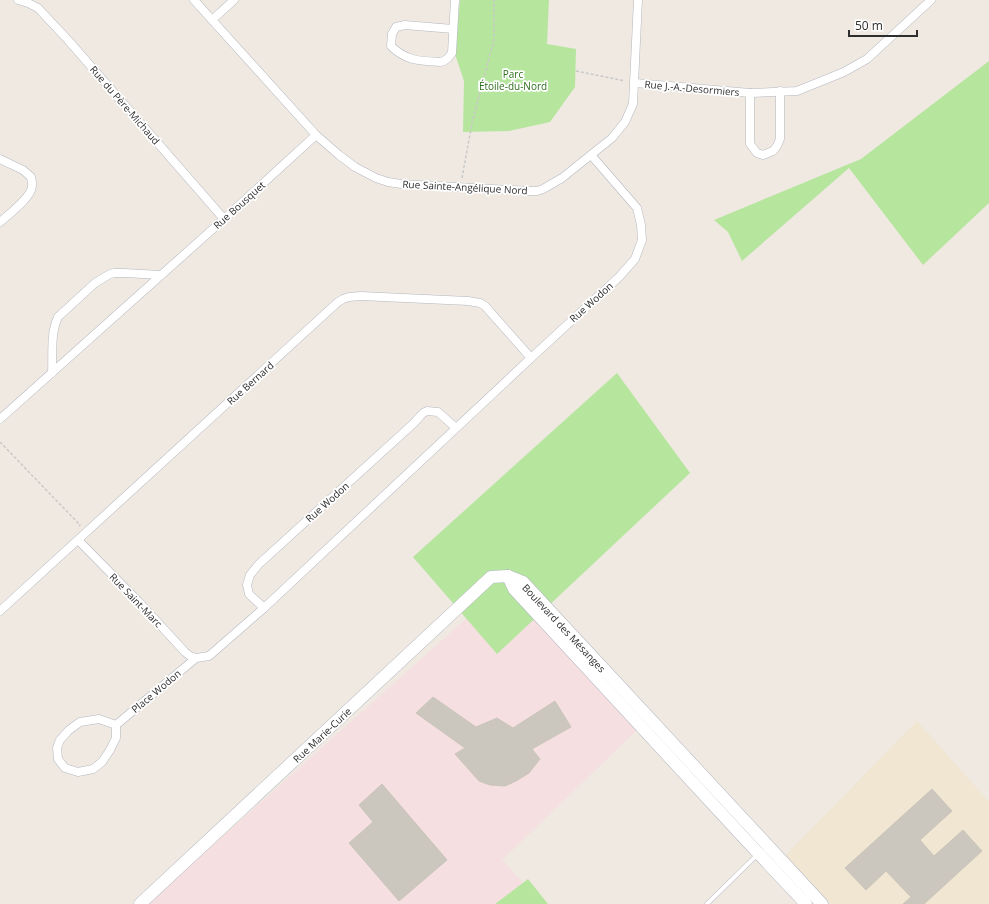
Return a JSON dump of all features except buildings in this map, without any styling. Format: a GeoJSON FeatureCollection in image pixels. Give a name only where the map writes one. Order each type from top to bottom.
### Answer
{"type":"FeatureCollection","features":[{"type":"Feature","properties":{"kind":"street","name":"Rue du Père-Michaud"},"geometry":{"type":"LineString","coordinates":[[18,0],[38,8],[68,40],[224,218]]}},
{"type":"Feature","properties":{"kind":"street","name":"Rue Sainte-Angélique Nord"},"geometry":{"type":"LineString","coordinates":[[194,0],[316,135],[355,168],[376,178],[401,184],[530,191],[543,189],[562,178],[612,138],[625,122],[633,104],[638,0]]}},
{"type":"Feature","properties":{"kind":"street"},"geometry":{"type":"LineString","coordinates":[[212,20],[234,0]]}},
{"type":"Feature","properties":{"kind":"street"},"geometry":{"type":"LineString","coordinates":[[454,29],[405,26],[396,27],[392,34],[392,46],[403,56],[413,60],[444,61],[452,53],[454,29],[455,0]]}},
{"type":"Feature","properties":{"kind":"street","name":"Rue J.-A.-Desormiers"},"geometry":{"type":"LineString","coordinates":[[634,83],[750,93],[797,91],[844,72],[867,59],[931,0]]}},
{"type":"Feature","properties":{"kind":"street","name":"Rue J.-A.-Desormiers"},"geometry":{"type":"LineString","coordinates":[[750,93],[750,144],[757,153],[763,155],[773,151],[780,139],[780,91]]}},
{"type":"Feature","properties":{"kind":"street","name":"Rue Bousquet"},"geometry":{"type":"LineString","coordinates":[[0,419],[316,135]]}},
{"type":"Feature","properties":{"kind":"street","name":"Rue Wodon"},"geometry":{"type":"LineString","coordinates":[[196,658],[210,656],[264,608],[308,565],[402,479],[635,260],[642,240],[641,225],[636,208],[591,155]]}},
{"type":"Feature","properties":{"kind":"street"},"geometry":{"type":"LineString","coordinates":[[0,222],[23,201],[31,190],[32,186],[31,177],[23,170],[1,161]]}},
{"type":"Feature","properties":{"kind":"street"},"geometry":{"type":"LineString","coordinates":[[52,373],[53,334],[58,317],[95,283],[114,273],[160,275]]}},
{"type":"Feature","properties":{"kind":"street","name":"Rue Bernard"},"geometry":{"type":"LineString","coordinates":[[0,611],[343,299],[362,296],[468,301],[480,303],[485,306],[531,358]]}},
{"type":"Feature","properties":{"kind":"street","name":"Rue Wodon"},"geometry":{"type":"LineString","coordinates":[[264,608],[248,594],[247,585],[250,575],[259,564],[423,413],[427,411],[438,412],[456,428]]}},
{"type":"Feature","properties":{"kind":"street","name":"Rue Saint-Marc"},"geometry":{"type":"LineString","coordinates":[[78,540],[138,601],[185,652],[196,658]]}},
{"type":"Feature","properties":{"kind":"street","name":"Boulevard des Mésanges"},"geometry":{"type":"LineString","coordinates":[[508,576],[514,589],[763,849],[822,904]]}},
{"type":"Feature","properties":{"kind":"street","name":"Rue Marie-Curie"},"geometry":{"type":"LineString","coordinates":[[140,904],[491,577],[508,576]]}},
{"type":"Feature","properties":{"kind":"street","name":"Place Wodon"},"geometry":{"type":"LineString","coordinates":[[116,725],[196,658]]}},
{"type":"Feature","properties":{"kind":"street"},"geometry":{"type":"LineString","coordinates":[[99,719],[116,725],[116,738],[110,750],[102,762],[93,769],[78,772],[65,768],[58,759],[56,748],[60,740],[69,730],[80,722],[99,719]]}},
{"type":"Feature","properties":{"kind":"street","name":"Boulevard des Mésanges"},"geometry":{"type":"LineString","coordinates":[[763,849],[806,904]]}},
{"type":"Feature","properties":{"kind":"lane"},"geometry":{"type":"LineString","coordinates":[[707,904],[763,849]]}},
{"type":"Feature","properties":{"kind":"path"},"geometry":{"type":"LineString","coordinates":[[461,187],[472,123],[494,39],[494,0]]}},
{"type":"Feature","properties":{"kind":"path"},"geometry":{"type":"LineString","coordinates":[[576,71],[634,83]]}},
{"type":"Feature","properties":{"kind":"path"},"geometry":{"type":"LineString","coordinates":[[0,442],[80,525],[78,540]]}},
{"type":"Feature","properties":{"kind":"shaded area"},"geometry":{"type":"Polygon","coordinates":[[[506,583],[638,729],[502,860],[543,904],[147,904],[506,583]]]}},
{"type":"Feature","properties":{"kind":"shaded area"},"geometry":{"type":"Polygon","coordinates":[[[917,721],[989,802],[989,904],[831,904],[786,855],[917,721]]]}},
{"type":"Feature","properties":{"kind":"green space","name":"Parc Étoile-du-Nord"},"geometry":{"type":"Polygon","coordinates":[[[460,0],[549,0],[547,44],[576,49],[575,87],[550,122],[509,131],[463,132],[464,81],[455,54],[460,0]]]}},
{"type":"Feature","properties":{"kind":"green space"},"geometry":{"type":"Polygon","coordinates":[[[989,61],[989,203],[923,265],[849,168],[742,261],[728,232],[714,220],[861,159],[989,61]]]}},
{"type":"Feature","properties":{"kind":"green space"},"geometry":{"type":"Polygon","coordinates":[[[617,373],[690,473],[497,654],[413,557],[617,373]]]}},
{"type":"Feature","properties":{"kind":"green space"},"geometry":{"type":"Polygon","coordinates":[[[528,879],[548,904],[495,904],[528,879]]]}}]}
